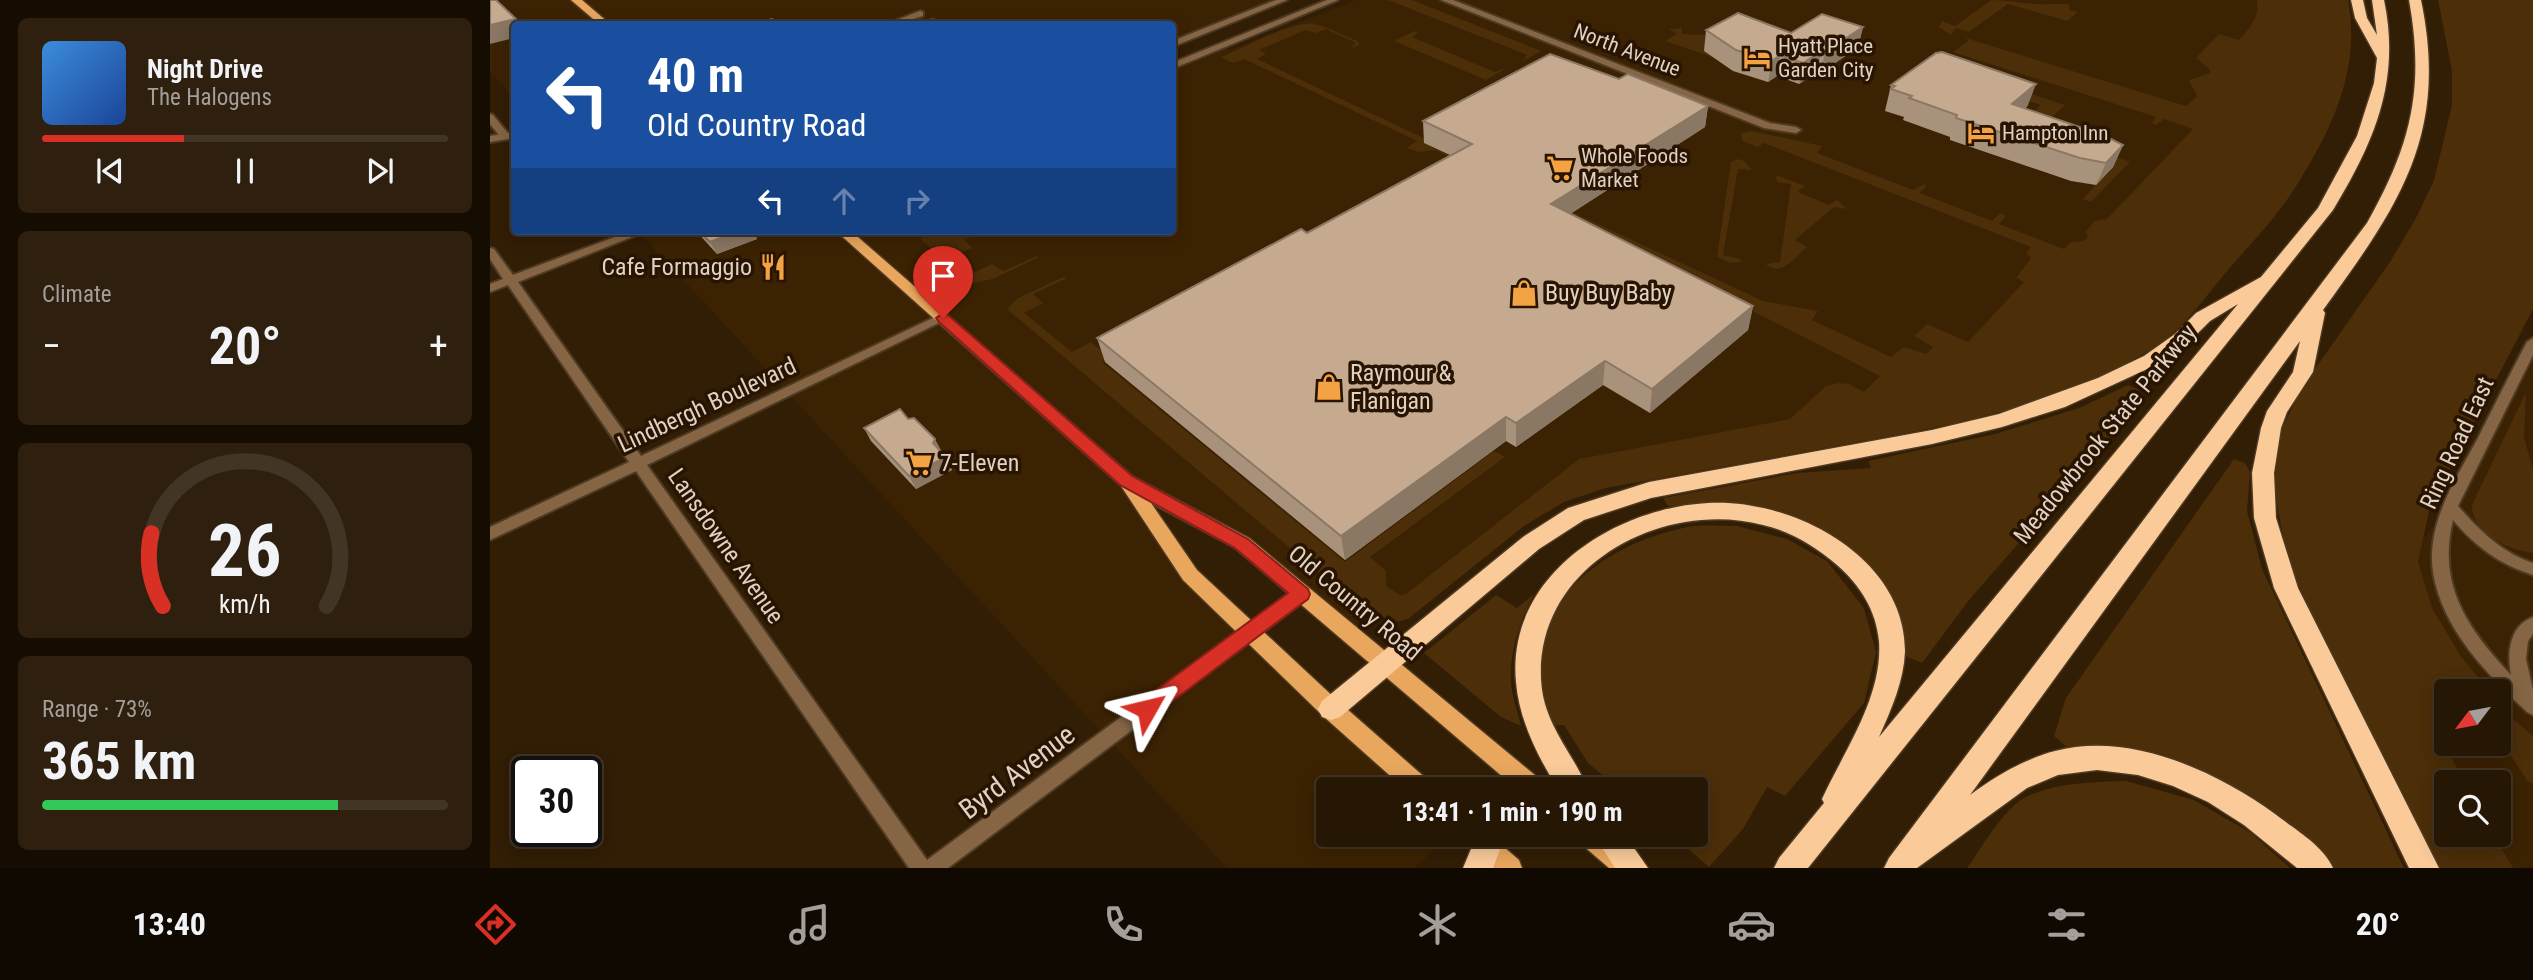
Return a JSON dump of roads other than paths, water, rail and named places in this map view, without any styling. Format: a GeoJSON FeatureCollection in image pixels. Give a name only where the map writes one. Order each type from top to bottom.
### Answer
{"type":"FeatureCollection","features":[{"type":"Feature","properties":{"kind":"highway"},"geometry":{"type":"LineString","coordinates":[[2357,0],[2361,18],[2384,57]]}},
{"type":"Feature","properties":{"kind":"highway","name":"Meadowbrook State Parkway"},"geometry":{"type":"LineString","coordinates":[[1789,868],[2325,210],[2360,149],[2375,107],[2384,57],[2384,32],[2378,0]]}},
{"type":"Feature","properties":{"kind":"highway"},"geometry":{"type":"LineString","coordinates":[[1901,865],[2318,304],[2378,219],[2409,158],[2420,114],[2424,75],[2423,38],[2415,0]]}},
{"type":"Feature","properties":{"kind":"highway"},"geometry":{"type":"LineString","coordinates":[[1331,709],[1531,543],[1576,514],[1649,490],[1932,438],[2058,402],[2151,360],[2182,338],[2203,317],[2275,274]]}},
{"type":"Feature","properties":{"kind":"highway"},"geometry":{"type":"LineString","coordinates":[[2318,304],[2303,372],[2281,405],[2272,428],[2263,473],[2264,518],[2276,562],[2290,597],[2424,868]]}},
{"type":"Feature","properties":{"kind":"highway"},"geometry":{"type":"LineString","coordinates":[[1567,777],[1542,732],[1528,678],[1531,642],[1547,596],[1579,561],[1605,542],[1634,528],[1684,514],[1716,511],[1748,513],[1796,528],[1842,556],[1878,597],[1889,626],[1892,649],[1889,678],[1824,824]]}},
{"type":"Feature","properties":{"kind":"highway"},"geometry":{"type":"LineString","coordinates":[[1901,865],[2017,779],[2065,761],[2095,759],[2149,766],[2224,795],[2272,827],[2318,868]]}},
{"type":"Feature","properties":{"kind":"highway"},"geometry":{"type":"LineString","coordinates":[[1616,847],[1631,868]]}},
{"type":"Feature","properties":{"kind":"main road"},"geometry":{"type":"LineString","coordinates":[[576,0],[601,21]]}},
{"type":"Feature","properties":{"kind":"main road","name":"Old Country Road"},"geometry":{"type":"LineString","coordinates":[[848,235],[1126,481],[1242,544],[1520,777]]}},
{"type":"Feature","properties":{"kind":"main road","name":"Old Country Road"},"geometry":{"type":"LineString","coordinates":[[1126,481],[1190,575],[1331,709],[1408,777]]}},
{"type":"Feature","properties":{"kind":"main road"},"geometry":{"type":"LineString","coordinates":[[1604,847],[1631,868]]}},
{"type":"Feature","properties":{"kind":"main road"},"geometry":{"type":"LineString","coordinates":[[1479,850],[1510,868]]}},
{"type":"Feature","properties":{"kind":"street"},"geometry":{"type":"LineString","coordinates":[[1176,42],[1283,0]]}},
{"type":"Feature","properties":{"kind":"street"},"geometry":{"type":"LineString","coordinates":[[1176,64],[1334,0]]}},
{"type":"Feature","properties":{"kind":"street","name":"North Avenue"},"geometry":{"type":"LineString","coordinates":[[1445,0],[1768,126],[1796,130]]}},
{"type":"Feature","properties":{"kind":"street"},"geometry":{"type":"LineString","coordinates":[[899,21],[920,14]]}},
{"type":"Feature","properties":{"kind":"street"},"geometry":{"type":"LineString","coordinates":[[490,117],[510,136]]}},
{"type":"Feature","properties":{"kind":"street"},"geometry":{"type":"LineString","coordinates":[[490,139],[510,136]]}},
{"type":"Feature","properties":{"kind":"street"},"geometry":{"type":"LineString","coordinates":[[490,288],[630,235]]}},
{"type":"Feature","properties":{"kind":"street","name":"Lansdowne Avenue"},"geometry":{"type":"LineString","coordinates":[[490,251],[921,868]]}},
{"type":"Feature","properties":{"kind":"street","name":"Lindbergh Boulevard"},"geometry":{"type":"LineString","coordinates":[[490,534],[943,318]]}},
{"type":"Feature","properties":{"kind":"street","name":"Ring Road East"},"geometry":{"type":"LineString","coordinates":[[2530,705],[2467,633],[2445,589],[2440,553],[2441,536],[2450,506],[2533,342]]}},
{"type":"Feature","properties":{"kind":"street"},"geometry":{"type":"LineString","coordinates":[[2450,506],[2480,540],[2494,551],[2533,569]]}},
{"type":"Feature","properties":{"kind":"street","name":"Byrd Avenue"},"geometry":{"type":"LineString","coordinates":[[932,868],[1301,594]]}},
{"type":"Feature","properties":{"kind":"street"},"geometry":{"type":"LineString","coordinates":[[2530,705],[2519,670],[2518,644],[2521,634],[2533,624]]}},
{"type":"Feature","properties":{"kind":"place","name":"Hyatt Place Garden City"},"geometry":{"type":"Point","coordinates":[1757,58]}},
{"type":"Feature","properties":{"kind":"place","name":"Hampton Inn"},"geometry":{"type":"Point","coordinates":[1981,133]}},
{"type":"Feature","properties":{"kind":"place","name":"Whole Foods Market"},"geometry":{"type":"Point","coordinates":[1560,168]}},
{"type":"Feature","properties":{"kind":"place","name":"Cafe Formaggio"},"geometry":{"type":"Point","coordinates":[773,267]}},
{"type":"Feature","properties":{"kind":"place","name":"Buy Buy Baby"},"geometry":{"type":"Point","coordinates":[1524,293]}},
{"type":"Feature","properties":{"kind":"place","name":"Raymour & Flanigan"},"geometry":{"type":"Point","coordinates":[1329,387]}},
{"type":"Feature","properties":{"kind":"place","name":"7-Eleven"},"geometry":{"type":"Point","coordinates":[919,463]}}]}
